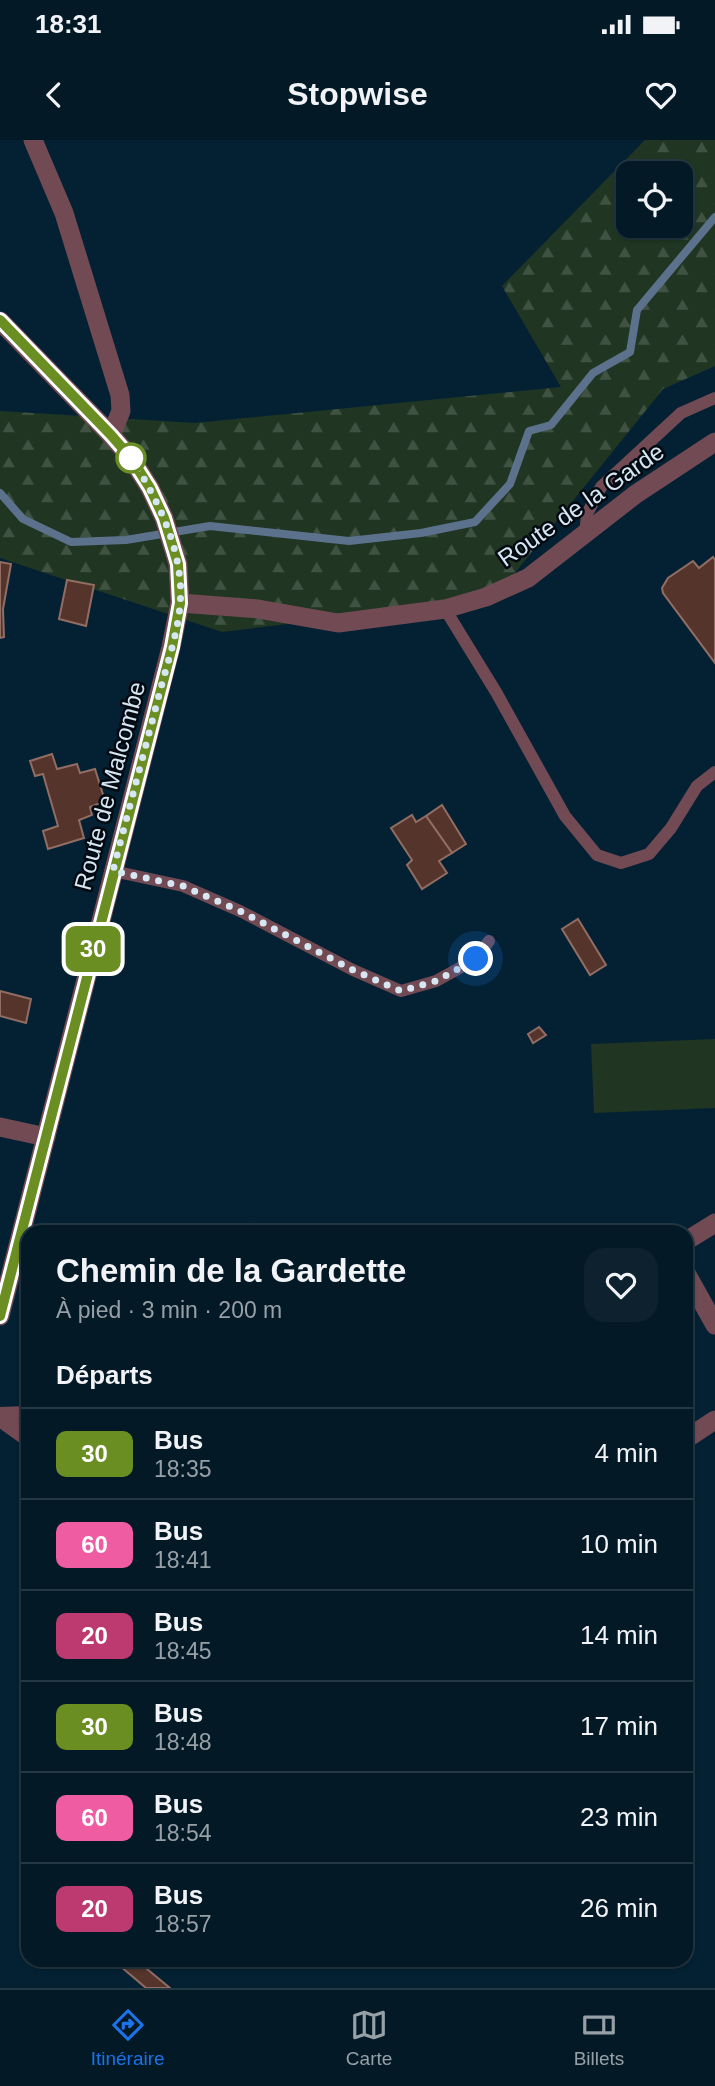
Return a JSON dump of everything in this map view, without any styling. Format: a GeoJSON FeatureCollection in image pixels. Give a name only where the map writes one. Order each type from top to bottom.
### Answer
{"type":"FeatureCollection","features":[{"type":"Feature","properties":{"kind":"street"},"geometry":{"type":"LineString","coordinates":[[33,140],[64,213],[120,395],[121,411],[111,435]]}},
{"type":"Feature","properties":{"kind":"street","name":"Route de Malcombe"},"geometry":{"type":"LineString","coordinates":[[0,321],[131,458],[150,488],[164,518],[178,564],[180,603],[172,647],[23,1225]]}},
{"type":"Feature","properties":{"kind":"street","name":"Route de la Garde"},"geometry":{"type":"LineString","coordinates":[[180,603],[258,609],[338,622],[444,609],[486,597],[528,578],[636,494],[715,442]]}},
{"type":"Feature","properties":{"kind":"street"},"geometry":{"type":"LineString","coordinates":[[0,1127],[46,1137]]}},
{"type":"Feature","properties":{"kind":"street"},"geometry":{"type":"LineString","coordinates":[[693,1237],[715,1223]]}},
{"type":"Feature","properties":{"kind":"street","name":"Route de Malcombe"},"geometry":{"type":"LineString","coordinates":[[0,1316],[21,1234]]}},
{"type":"Feature","properties":{"kind":"street"},"geometry":{"type":"LineString","coordinates":[[693,1286],[715,1325]]}},
{"type":"Feature","properties":{"kind":"street"},"geometry":{"type":"LineString","coordinates":[[0,1415],[21,1432]]}},
{"type":"Feature","properties":{"kind":"street"},"geometry":{"type":"LineString","coordinates":[[693,1434],[715,1420]]}},
{"type":"Feature","properties":{"kind":"lane"},"geometry":{"type":"LineString","coordinates":[[585,535],[587,514],[601,487],[681,413],[715,398]]}},
{"type":"Feature","properties":{"kind":"lane"},"geometry":{"type":"LineString","coordinates":[[444,609],[496,692],[565,816],[597,855],[621,863],[649,853],[671,828],[697,786],[715,772]]}},
{"type":"Feature","properties":{"kind":"lane"},"geometry":{"type":"LineString","coordinates":[[113,871],[183,886],[240,911],[353,970],[401,991],[436,981],[476,959],[489,941]]}},
{"type":"Feature","properties":{"kind":"lane"},"geometry":{"type":"LineString","coordinates":[[0,1415],[21,1413]]}},
{"type":"Feature","properties":{"kind":"green space"},"geometry":{"type":"Polygon","coordinates":[[[645,140],[715,140],[715,366],[663,389],[494,599],[222,632],[0,558],[0,411],[195,423],[561,387],[502,286],[616,170],[616,238],[693,238],[693,161],[624,161],[645,140]]]}},
{"type":"Feature","properties":{"kind":"green space"},"geometry":{"type":"Polygon","coordinates":[[[715,1039],[715,1108],[594,1113],[591,1044],[715,1039]]]}},
{"type":"Feature","properties":{"kind":"building"},"geometry":{"type":"Polygon","coordinates":[[[713,557],[715,663],[662,588],[668,578],[693,561],[699,568],[713,557]]]}},
{"type":"Feature","properties":{"kind":"building"},"geometry":{"type":"Polygon","coordinates":[[[0,562],[11,564],[3,609],[4,637],[0,638],[0,562]]]}},
{"type":"Feature","properties":{"kind":"building"},"geometry":{"type":"Polygon","coordinates":[[[67,580],[94,585],[86,626],[59,619],[67,580]]]}},
{"type":"Feature","properties":{"kind":"building"},"geometry":{"type":"Polygon","coordinates":[[[52,754],[57,769],[77,764],[80,773],[95,769],[105,801],[90,807],[92,815],[79,820],[84,838],[48,849],[43,831],[58,826],[43,774],[35,776],[30,761],[52,754]]]}},
{"type":"Feature","properties":{"kind":"building"},"geometry":{"type":"Polygon","coordinates":[[[442,805],[466,844],[452,853],[426,816],[442,805]]]}},
{"type":"Feature","properties":{"kind":"building"},"geometry":{"type":"Polygon","coordinates":[[[412,815],[416,822],[426,816],[452,853],[439,861],[447,873],[422,889],[407,865],[412,860],[391,828],[412,815]]]}},
{"type":"Feature","properties":{"kind":"building"},"geometry":{"type":"Polygon","coordinates":[[[578,919],[606,965],[590,975],[562,929],[578,919]]]}},
{"type":"Feature","properties":{"kind":"building"},"geometry":{"type":"Polygon","coordinates":[[[0,991],[31,999],[26,1023],[0,1016],[0,991]]]}},
{"type":"Feature","properties":{"kind":"building"},"geometry":{"type":"Polygon","coordinates":[[[539,1027],[546,1035],[533,1043],[528,1034],[539,1027]]]}},
{"type":"Feature","properties":{"kind":"building"},"geometry":{"type":"Polygon","coordinates":[[[121,1967],[144,1967],[170,1988],[146,1988],[121,1967]]]}},
{"type":"Feature","properties":{"kind":"waterway"},"geometry":{"type":"LineString","coordinates":[[0,493],[23,519],[71,542],[126,540],[210,526],[349,541],[421,533],[475,522],[510,484],[529,431],[551,425],[593,373],[630,352],[637,310],[715,217]]}},
{"type":"Feature","properties":{"kind":"bus line","name":"30"},"geometry":{"type":"LineString","coordinates":[[0,320],[131,458],[150,488],[164,518],[178,564],[180,583],[180,603],[172,647],[23,1225]]}},
{"type":"Feature","properties":{"kind":"bus line","name":"30"},"geometry":{"type":"LineString","coordinates":[[0,1316],[21,1233]]}},
{"type":"Feature","properties":{"kind":"route"},"geometry":{"type":"LineString","coordinates":[[131,458],[150,488],[164,518],[178,564],[180,603],[172,647],[113,871],[183,886],[240,911],[353,970],[401,991],[436,981],[476,959]]}}]}
